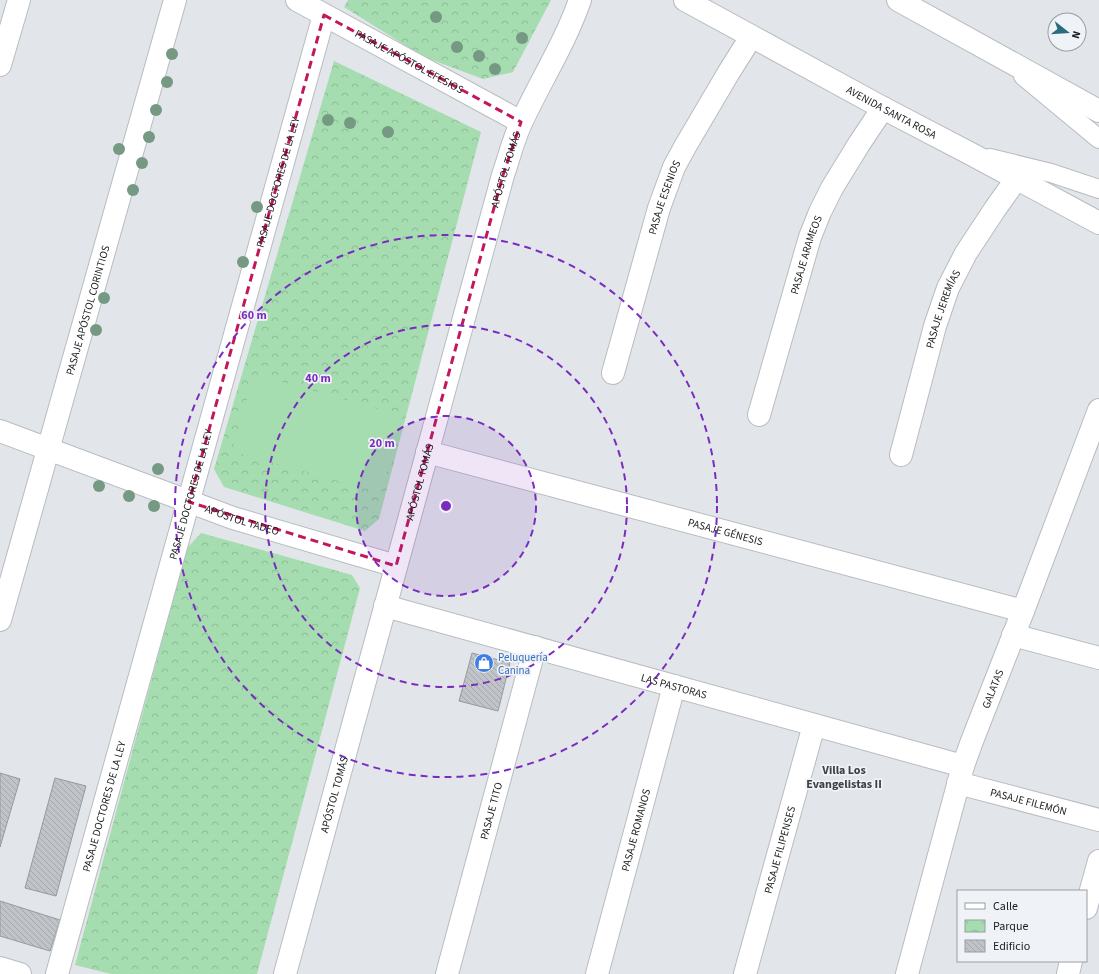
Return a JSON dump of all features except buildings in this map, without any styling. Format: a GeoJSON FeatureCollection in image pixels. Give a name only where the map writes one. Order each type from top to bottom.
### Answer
{"type":"FeatureCollection","features":[{"type":"Feature","properties":{"kind":"street"},"geometry":{"type":"LineString","coordinates":[[0,65],[19,0]]}},
{"type":"Feature","properties":{"kind":"street","name":"PASAJE APÓSTOL CORINTIOS"},"geometry":{"type":"LineString","coordinates":[[0,620],[175,0]]}},
{"type":"Feature","properties":{"kind":"street","name":"PASAJE APÓSTOL EFESIOS"},"geometry":{"type":"LineString","coordinates":[[297,0],[521,122]]}},
{"type":"Feature","properties":{"kind":"street","name":"APÓSTOL TOMÁS"},"geometry":{"type":"LineString","coordinates":[[285,974],[503,176],[521,122],[560,50],[580,0]]}},
{"type":"Feature","properties":{"kind":"street","name":"AVENIDA SANTA ROSA"},"geometry":{"type":"LineString","coordinates":[[685,0],[751,37],[883,108],[973,154],[1099,223]]}},
{"type":"Feature","properties":{"kind":"street"},"geometry":{"type":"LineString","coordinates":[[898,0],[1099,111]]}},
{"type":"Feature","properties":{"kind":"street","name":"PASAJE DOCTORES DE LA LEY"},"geometry":{"type":"LineString","coordinates":[[57,974],[324,15]]}},
{"type":"Feature","properties":{"kind":"street","name":"PASAJE ESENIOS"},"geometry":{"type":"LineString","coordinates":[[613,373],[659,208],[674,167],[751,37]]}},
{"type":"Feature","properties":{"kind":"street","name":"PASAJE ARAMEOS"},"geometry":{"type":"LineString","coordinates":[[759,415],[810,238],[820,212],[832,188],[883,108]]}},
{"type":"Feature","properties":{"kind":"street","name":"PASAJE JEREMÍAS"},"geometry":{"type":"LineString","coordinates":[[901,455],[935,326],[948,288],[966,253],[994,209],[1017,178]]}},
{"type":"Feature","properties":{"kind":"street","name":"GALATAS"},"geometry":{"type":"LineString","coordinates":[[907,974],[961,774],[972,741],[1099,410]]}},
{"type":"Feature","properties":{"kind":"street","name":"APÓSTOL TADEO"},"geometry":{"type":"LineString","coordinates":[[0,431],[240,520],[396,566]]}},
{"type":"Feature","properties":{"kind":"street","name":"PASAJE GÉNESIS"},"geometry":{"type":"LineString","coordinates":[[428,452],[1023,611]]}},
{"type":"Feature","properties":{"kind":"street","name":"LAS PASTORAS"},"geometry":{"type":"LineString","coordinates":[[385,606],[814,725],[961,774]]}},
{"type":"Feature","properties":{"kind":"street"},"geometry":{"type":"LineString","coordinates":[[1013,635],[1099,658]]}},
{"type":"Feature","properties":{"kind":"street","name":"PASAJE TITO"},"geometry":{"type":"LineString","coordinates":[[447,974],[534,647]]}},
{"type":"Feature","properties":{"kind":"street","name":"PASAJE ROMANOS"},"geometry":{"type":"LineString","coordinates":[[597,974],[674,686]]}},
{"type":"Feature","properties":{"kind":"street","name":"PASAJE FILIPENSES"},"geometry":{"type":"LineString","coordinates":[[745,974],[814,725]]}},
{"type":"Feature","properties":{"kind":"street","name":"PASAJE FILEMÓN"},"geometry":{"type":"LineString","coordinates":[[961,774],[1099,820]]}},
{"type":"Feature","properties":{"kind":"street"},"geometry":{"type":"LineString","coordinates":[[1087,904],[1099,861]]}},
{"type":"Feature","properties":{"kind":"street"},"geometry":{"type":"LineString","coordinates":[[1068,974],[1071,962]]}},
{"type":"Feature","properties":{"kind":"street"},"geometry":{"type":"LineString","coordinates":[[0,968],[20,974]]}},
{"type":"Feature","properties":{"kind":"lane"},"geometry":{"type":"LineString","coordinates":[[1001,57],[1099,140]]}},
{"type":"Feature","properties":{"kind":"lane"},"geometry":{"type":"LineString","coordinates":[[973,154],[1051,173],[1099,189]]}},
{"type":"Feature","properties":{"kind":"highlighted area"},"geometry":{"type":"Polygon","coordinates":[[[324,15],[521,122],[503,175],[396,566],[189,502],[324,15]]]}},
{"type":"Feature","properties":{"kind":"green space"},"geometry":{"type":"Polygon","coordinates":[[[348,0],[551,0],[513,72],[483,79],[424,57],[344,7],[348,0]]]}},
{"type":"Feature","properties":{"kind":"green space"},"geometry":{"type":"Polygon","coordinates":[[[334,61],[481,132],[379,519],[365,531],[224,487],[214,469],[334,61]]]}},
{"type":"Feature","properties":{"kind":"green space"},"geometry":{"type":"Polygon","coordinates":[[[254,374],[403,416],[381,493],[232,451],[254,374]]]}},
{"type":"Feature","properties":{"kind":"green space"},"geometry":{"type":"Polygon","coordinates":[[[201,533],[352,575],[360,588],[257,974],[111,974],[75,965],[187,548],[201,533]]]}},
{"type":"Feature","properties":{"kind":"place","name":"Peluquería Canina"},"geometry":{"type":"Point","coordinates":[484,663]}},
{"type":"Feature","properties":{"kind":"district","name":"Villa Los Evangelistas II"},"geometry":{"type":"Point","coordinates":[844,777]}}]}
